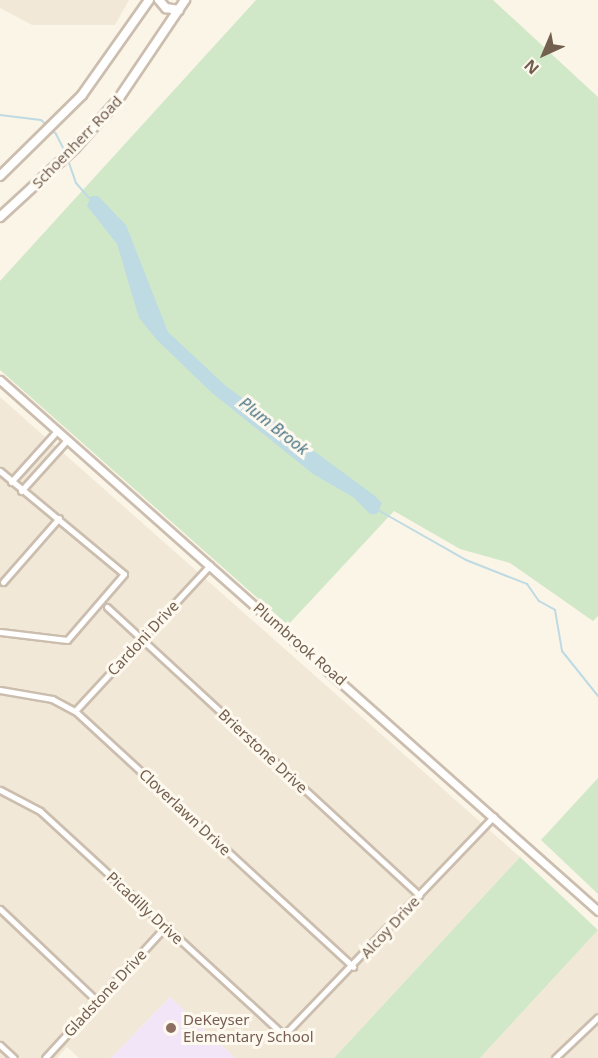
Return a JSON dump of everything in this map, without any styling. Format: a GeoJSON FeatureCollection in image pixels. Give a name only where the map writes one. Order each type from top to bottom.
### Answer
{"type":"FeatureCollection","features":[{"type":"Feature","properties":{"kind":"main road","name":"Schoenherr Road"},"geometry":{"type":"LineString","coordinates":[[0,176],[53,126],[111,59],[149,0]]}},
{"type":"Feature","properties":{"kind":"main road"},"geometry":{"type":"LineString","coordinates":[[159,0],[166,8],[179,10]]}},
{"type":"Feature","properties":{"kind":"main road","name":"Schoenherr Road"},"geometry":{"type":"LineString","coordinates":[[0,217],[75,148],[133,81],[185,0]]}},
{"type":"Feature","properties":{"kind":"street","name":"Plumbrook Road"},"geometry":{"type":"LineString","coordinates":[[0,380],[494,816],[598,911]]}},
{"type":"Feature","properties":{"kind":"street"},"geometry":{"type":"LineString","coordinates":[[11,482],[57,431]]}},
{"type":"Feature","properties":{"kind":"street"},"geometry":{"type":"LineString","coordinates":[[21,491],[68,440]]}},
{"type":"Feature","properties":{"kind":"street"},"geometry":{"type":"LineString","coordinates":[[0,471],[21,491],[59,518],[124,574],[67,640],[0,632]]}},
{"type":"Feature","properties":{"kind":"street"},"geometry":{"type":"LineString","coordinates":[[3,582],[59,518]]}},
{"type":"Feature","properties":{"kind":"street","name":"Cardoni Drive"},"geometry":{"type":"LineString","coordinates":[[75,711],[210,565]]}},
{"type":"Feature","properties":{"kind":"street","name":"Brierstone Drive"},"geometry":{"type":"LineString","coordinates":[[107,607],[419,895]]}},
{"type":"Feature","properties":{"kind":"street","name":"Cloverlawn Drive"},"geometry":{"type":"LineString","coordinates":[[0,690],[52,699],[75,711],[353,967]]}},
{"type":"Feature","properties":{"kind":"street","name":"Picadilly Drive"},"geometry":{"type":"LineString","coordinates":[[0,790],[40,811],[284,1035]]}},
{"type":"Feature","properties":{"kind":"street","name":"Alcoy Drive"},"geometry":{"type":"LineString","coordinates":[[284,1035],[353,967],[494,816]]}},
{"type":"Feature","properties":{"kind":"street"},"geometry":{"type":"LineString","coordinates":[[0,909],[98,1001]]}},
{"type":"Feature","properties":{"kind":"street","name":"Gladstone Drive"},"geometry":{"type":"LineString","coordinates":[[45,1058],[165,927]]}},
{"type":"Feature","properties":{"kind":"street"},"geometry":{"type":"LineString","coordinates":[[555,1058],[598,1017]]}},
{"type":"Feature","properties":{"kind":"street"},"geometry":{"type":"LineString","coordinates":[[0,1044],[14,1058]]}},
{"type":"Feature","properties":{"kind":"shaded area"},"geometry":{"type":"Polygon","coordinates":[[[0,0],[129,0],[115,25],[32,25],[0,8],[0,0]]]}},
{"type":"Feature","properties":{"kind":"shaded area"},"geometry":{"type":"Polygon","coordinates":[[[0,397],[520,857],[334,1058],[235,1058],[170,997],[111,1058],[79,1058],[67,1047],[57,1058],[0,1058],[0,397]]]}},
{"type":"Feature","properties":{"kind":"shaded area"},"geometry":{"type":"Polygon","coordinates":[[[598,930],[598,1058],[480,1058],[598,930]]]}},
{"type":"Feature","properties":{"kind":"shaded area","name":"DeKeyser Elementary School"},"geometry":{"type":"Polygon","coordinates":[[[170,997],[235,1058],[111,1058],[170,997]]]}},
{"type":"Feature","properties":{"kind":"green space"},"geometry":{"type":"Polygon","coordinates":[[[256,0],[493,0],[598,97],[598,616],[593,621],[510,563],[460,549],[394,511],[288,625],[0,370],[0,281],[256,0]]]}},
{"type":"Feature","properties":{"kind":"green space"},"geometry":{"type":"Polygon","coordinates":[[[598,778],[598,894],[541,840],[598,778]]]}},
{"type":"Feature","properties":{"kind":"green space"},"geometry":{"type":"Polygon","coordinates":[[[520,857],[598,930],[480,1058],[334,1058],[520,857]]]}},
{"type":"Feature","properties":{"kind":"water"},"geometry":{"type":"Polygon","coordinates":[[[91,196],[98,196],[126,225],[168,332],[226,386],[375,496],[382,503],[377,514],[370,514],[353,497],[313,474],[211,392],[157,340],[139,318],[117,244],[87,206],[91,196]]]}},
{"type":"Feature","properties":{"kind":"waterway","name":"Plum Brook"},"geometry":{"type":"LineString","coordinates":[[0,115],[41,120],[56,134],[66,154]]}},
{"type":"Feature","properties":{"kind":"waterway","name":"Plum Brook"},"geometry":{"type":"LineString","coordinates":[[68,160],[76,183],[89,198]]}},
{"type":"Feature","properties":{"kind":"waterway","name":"Plum Brook"},"geometry":{"type":"LineString","coordinates":[[378,510],[466,560],[527,584],[539,601],[555,610],[562,651],[598,696]]}},
{"type":"Feature","properties":{"kind":"place","name":"DeKeyser Elementary School"},"geometry":{"type":"Point","coordinates":[171,1028]}}]}
